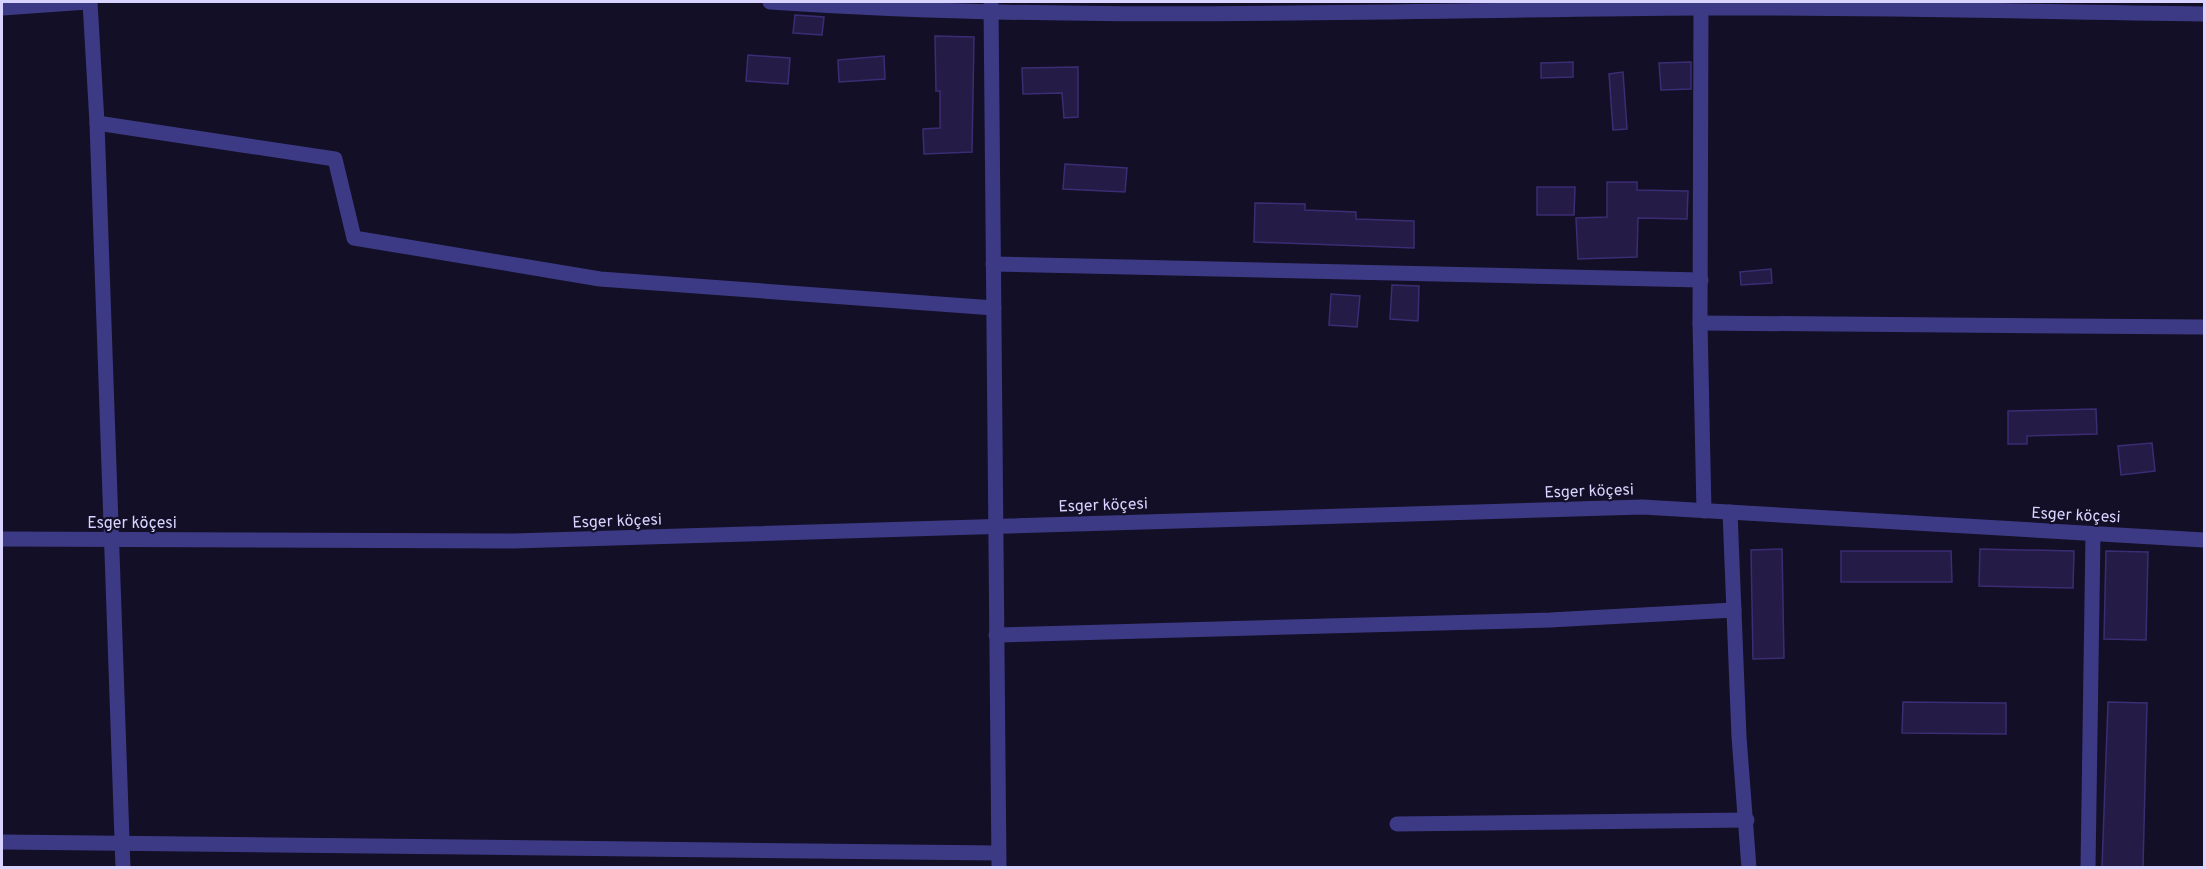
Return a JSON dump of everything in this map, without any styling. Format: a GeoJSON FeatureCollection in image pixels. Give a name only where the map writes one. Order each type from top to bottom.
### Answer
{"type":"FeatureCollection","features":[{"type":"Feature","properties":{"kind":"street"},"geometry":{"type":"LineString","coordinates":[[2,8],[89,2],[97,123],[123,867]]}},
{"type":"Feature","properties":{"kind":"street"},"geometry":{"type":"LineString","coordinates":[[770,2],[1407,14],[1701,5],[2205,14]]}},
{"type":"Feature","properties":{"kind":"street"},"geometry":{"type":"LineString","coordinates":[[1701,5],[1700,323],[1704,511]]}},
{"type":"Feature","properties":{"kind":"street"},"geometry":{"type":"LineString","coordinates":[[2,842],[999,860],[991,7]]}},
{"type":"Feature","properties":{"kind":"street"},"geometry":{"type":"LineString","coordinates":[[97,123],[334,159],[354,237],[600,279],[994,308]]}},
{"type":"Feature","properties":{"kind":"street"},"geometry":{"type":"LineString","coordinates":[[993,264],[1701,280]]}},
{"type":"Feature","properties":{"kind":"street"},"geometry":{"type":"LineString","coordinates":[[1700,323],[2205,327]]}},
{"type":"Feature","properties":{"kind":"street","name":"Esger köçesi"},"geometry":{"type":"LineString","coordinates":[[2,539],[514,541],[1642,507],[2205,540]]}},
{"type":"Feature","properties":{"kind":"street"},"geometry":{"type":"LineString","coordinates":[[1730,512],[1739,737],[1749,867]]}},
{"type":"Feature","properties":{"kind":"street"},"geometry":{"type":"LineString","coordinates":[[2088,867],[2094,534]]}},
{"type":"Feature","properties":{"kind":"street"},"geometry":{"type":"LineString","coordinates":[[996,635],[1538,620],[1734,610]]}},
{"type":"Feature","properties":{"kind":"street"},"geometry":{"type":"LineString","coordinates":[[1397,824],[1747,820]]}},
{"type":"Feature","properties":{"kind":"building"},"geometry":{"type":"Polygon","coordinates":[[[795,15],[824,17],[822,35],[793,33],[795,15]]]}},
{"type":"Feature","properties":{"kind":"building"},"geometry":{"type":"Polygon","coordinates":[[[935,36],[974,37],[972,152],[924,154],[923,129],[940,128],[940,91],[936,91],[935,36]]]}},
{"type":"Feature","properties":{"kind":"building"},"geometry":{"type":"Polygon","coordinates":[[[748,55],[790,58],[788,84],[746,81],[748,55]]]}},
{"type":"Feature","properties":{"kind":"building"},"geometry":{"type":"Polygon","coordinates":[[[884,56],[885,79],[839,82],[838,60],[884,56]]]}},
{"type":"Feature","properties":{"kind":"building"},"geometry":{"type":"Polygon","coordinates":[[[1573,62],[1573,77],[1541,78],[1541,63],[1573,62]]]}},
{"type":"Feature","properties":{"kind":"building"},"geometry":{"type":"Polygon","coordinates":[[[1691,62],[1691,89],[1661,90],[1659,63],[1691,62]]]}},
{"type":"Feature","properties":{"kind":"building"},"geometry":{"type":"Polygon","coordinates":[[[1078,67],[1078,117],[1064,118],[1062,93],[1023,94],[1022,68],[1078,67]]]}},
{"type":"Feature","properties":{"kind":"building"},"geometry":{"type":"Polygon","coordinates":[[[1623,72],[1627,129],[1613,130],[1609,74],[1623,72]]]}},
{"type":"Feature","properties":{"kind":"building"},"geometry":{"type":"Polygon","coordinates":[[[1065,164],[1127,168],[1125,192],[1063,189],[1065,164]]]}},
{"type":"Feature","properties":{"kind":"building"},"geometry":{"type":"Polygon","coordinates":[[[1607,182],[1637,182],[1637,190],[1688,191],[1687,219],[1638,218],[1637,257],[1578,259],[1576,218],[1607,217],[1607,182]]]}},
{"type":"Feature","properties":{"kind":"building"},"geometry":{"type":"Polygon","coordinates":[[[1537,187],[1575,187],[1574,215],[1537,215],[1537,187]]]}},
{"type":"Feature","properties":{"kind":"building"},"geometry":{"type":"Polygon","coordinates":[[[1255,203],[1305,204],[1305,210],[1356,212],[1356,219],[1414,221],[1414,248],[1254,242],[1255,203]]]}},
{"type":"Feature","properties":{"kind":"building"},"geometry":{"type":"Polygon","coordinates":[[[1771,269],[1772,283],[1741,285],[1740,272],[1771,269]]]}},
{"type":"Feature","properties":{"kind":"building"},"geometry":{"type":"Polygon","coordinates":[[[1392,285],[1419,286],[1418,321],[1390,319],[1392,285]]]}},
{"type":"Feature","properties":{"kind":"building"},"geometry":{"type":"Polygon","coordinates":[[[1331,294],[1360,296],[1357,327],[1329,325],[1331,294]]]}},
{"type":"Feature","properties":{"kind":"building"},"geometry":{"type":"Polygon","coordinates":[[[2096,409],[2097,434],[2027,436],[2027,444],[2008,444],[2008,411],[2096,409]]]}},
{"type":"Feature","properties":{"kind":"building"},"geometry":{"type":"Polygon","coordinates":[[[2152,443],[2155,471],[2121,475],[2118,446],[2152,443]]]}},
{"type":"Feature","properties":{"kind":"building"},"geometry":{"type":"Polygon","coordinates":[[[1782,549],[1784,658],[1753,659],[1751,550],[1782,549]]]}},
{"type":"Feature","properties":{"kind":"building"},"geometry":{"type":"Polygon","coordinates":[[[1980,549],[2074,551],[2073,588],[1979,586],[1980,549]]]}},
{"type":"Feature","properties":{"kind":"building"},"geometry":{"type":"Polygon","coordinates":[[[1841,551],[1951,551],[1952,582],[1841,582],[1841,551]]]}},
{"type":"Feature","properties":{"kind":"building"},"geometry":{"type":"Polygon","coordinates":[[[2106,551],[2148,552],[2146,640],[2104,639],[2106,551]]]}},
{"type":"Feature","properties":{"kind":"building"},"geometry":{"type":"Polygon","coordinates":[[[1903,702],[2006,703],[2006,734],[1902,733],[1903,702]]]}},
{"type":"Feature","properties":{"kind":"building"},"geometry":{"type":"Polygon","coordinates":[[[2108,702],[2147,703],[2143,867],[2102,867],[2108,702]]]}}]}
